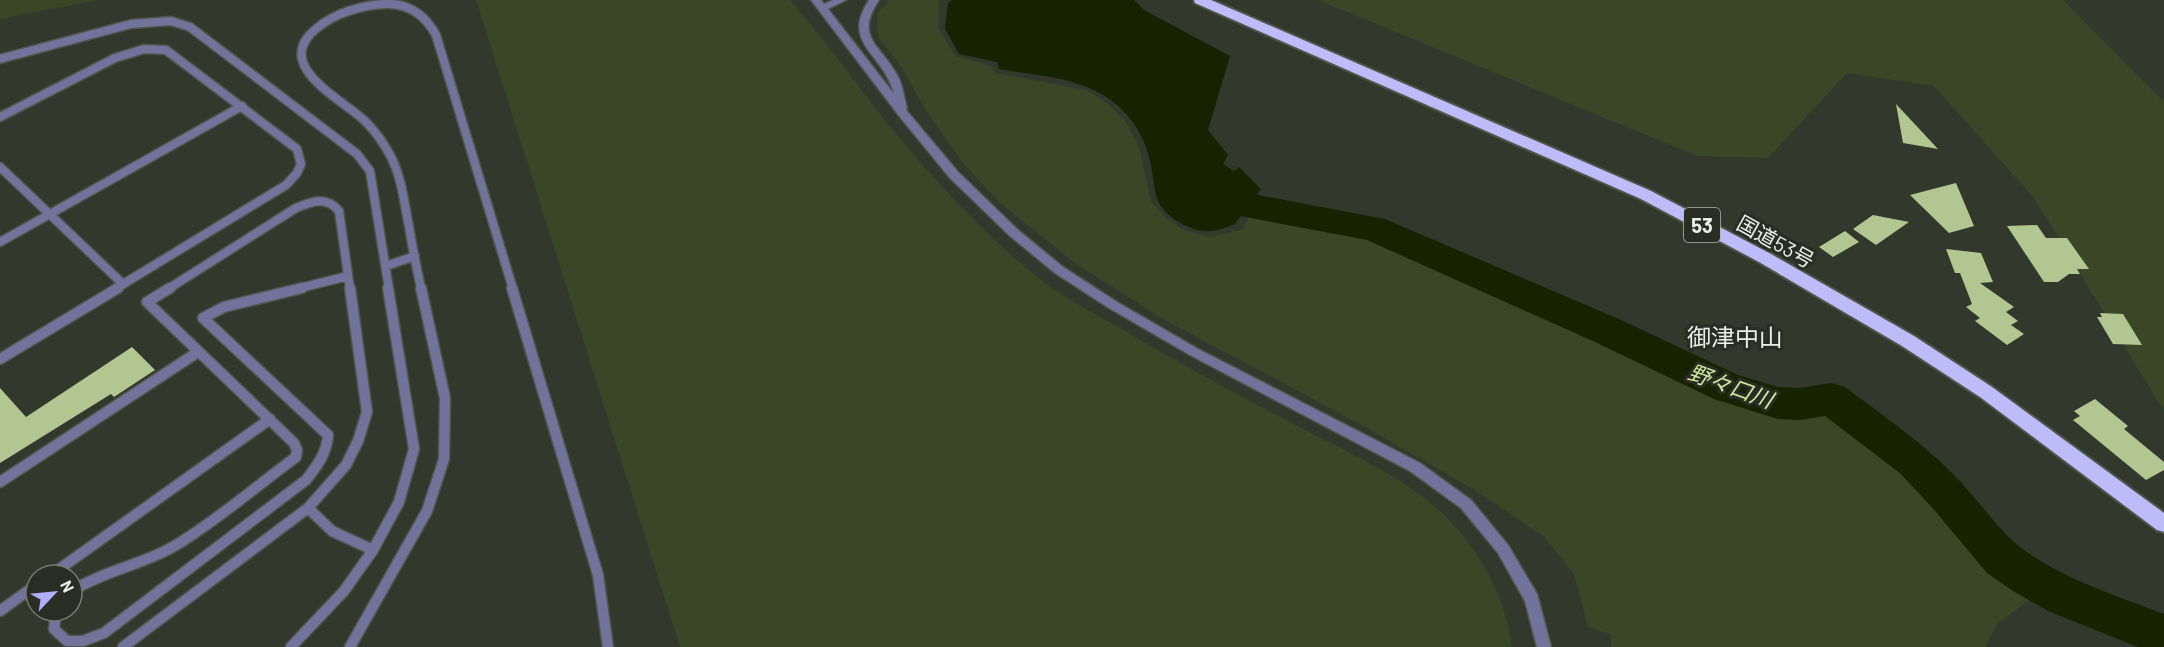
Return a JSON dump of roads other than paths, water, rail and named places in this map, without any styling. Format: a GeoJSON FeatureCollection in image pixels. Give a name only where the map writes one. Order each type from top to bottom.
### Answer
{"type":"FeatureCollection","features":[{"type":"Feature","properties":{"kind":"highway","name":"国道53号"},"geometry":{"type":"LineString","coordinates":[[1200,0],[1646,195],[1765,258],[1908,340],[1986,392],[2164,524]]}},
{"type":"Feature","properties":{"kind":"street"},"geometry":{"type":"LineString","coordinates":[[841,0],[819,4],[904,116],[954,175],[1014,233],[1059,270],[1194,352],[1415,467],[1466,504],[1503,549],[1532,598],[1544,647]]}},
{"type":"Feature","properties":{"kind":"street"},"geometry":{"type":"LineString","coordinates":[[874,0],[867,9],[863,26],[867,42],[893,76],[904,116]]}},
{"type":"Feature","properties":{"kind":"lane"},"geometry":{"type":"LineString","coordinates":[[350,647],[428,511],[444,459],[445,398],[399,181],[389,153],[366,123],[319,85],[302,63],[301,52],[305,42],[316,29],[343,12],[361,7],[396,4],[409,7],[429,20],[435,28],[598,575],[608,647]]}},
{"type":"Feature","properties":{"kind":"lane"},"geometry":{"type":"LineString","coordinates":[[0,59],[131,24],[171,21],[190,27],[365,162],[370,171],[414,449],[407,482],[389,527],[344,591],[291,647]]}},
{"type":"Feature","properties":{"kind":"lane"},"geometry":{"type":"LineString","coordinates":[[0,117],[115,58],[144,49],[166,51],[175,55],[242,106],[297,149],[302,156],[299,170],[286,185],[0,359]]}},
{"type":"Feature","properties":{"kind":"lane"},"geometry":{"type":"LineString","coordinates":[[0,242],[242,106]]}},
{"type":"Feature","properties":{"kind":"lane"},"geometry":{"type":"LineString","coordinates":[[0,167],[123,284]]}},
{"type":"Feature","properties":{"kind":"lane"},"geometry":{"type":"LineString","coordinates":[[84,583],[126,568],[180,543],[296,457],[297,450],[294,443],[147,302],[296,208],[317,200],[327,200],[335,204],[339,211],[367,412],[362,435],[353,456],[336,480],[308,508],[123,647]]}},
{"type":"Feature","properties":{"kind":"lane"},"geometry":{"type":"LineString","coordinates":[[386,266],[415,256]]}},
{"type":"Feature","properties":{"kind":"lane"},"geometry":{"type":"LineString","coordinates":[[55,623],[54,630],[67,641],[83,641],[104,633],[306,480],[324,454],[328,444],[328,435],[203,318],[224,308],[348,276]]}},
{"type":"Feature","properties":{"kind":"lane"},"geometry":{"type":"LineString","coordinates":[[0,482],[198,352]]}},
{"type":"Feature","properties":{"kind":"lane"},"geometry":{"type":"LineString","coordinates":[[68,563],[270,419]]}},
{"type":"Feature","properties":{"kind":"lane"},"geometry":{"type":"LineString","coordinates":[[308,508],[332,531],[373,550]]}},
{"type":"Feature","properties":{"kind":"lane"},"geometry":{"type":"LineString","coordinates":[[0,611],[24,594]]}},
{"type":"Feature","properties":{"kind":"waterway","name":"野々口川"},"geometry":{"type":"LineString","coordinates":[[1247,206],[1373,228],[1608,331],[1728,388],[1778,403],[1800,404],[1831,399],[1915,462],[1951,499],[2002,559],[2028,577],[2064,596],[2164,636]]}},
{"type":"Feature","properties":{"kind":"district","name":"御津中山"},"geometry":{"type":"Point","coordinates":[1735,336]}}]}
